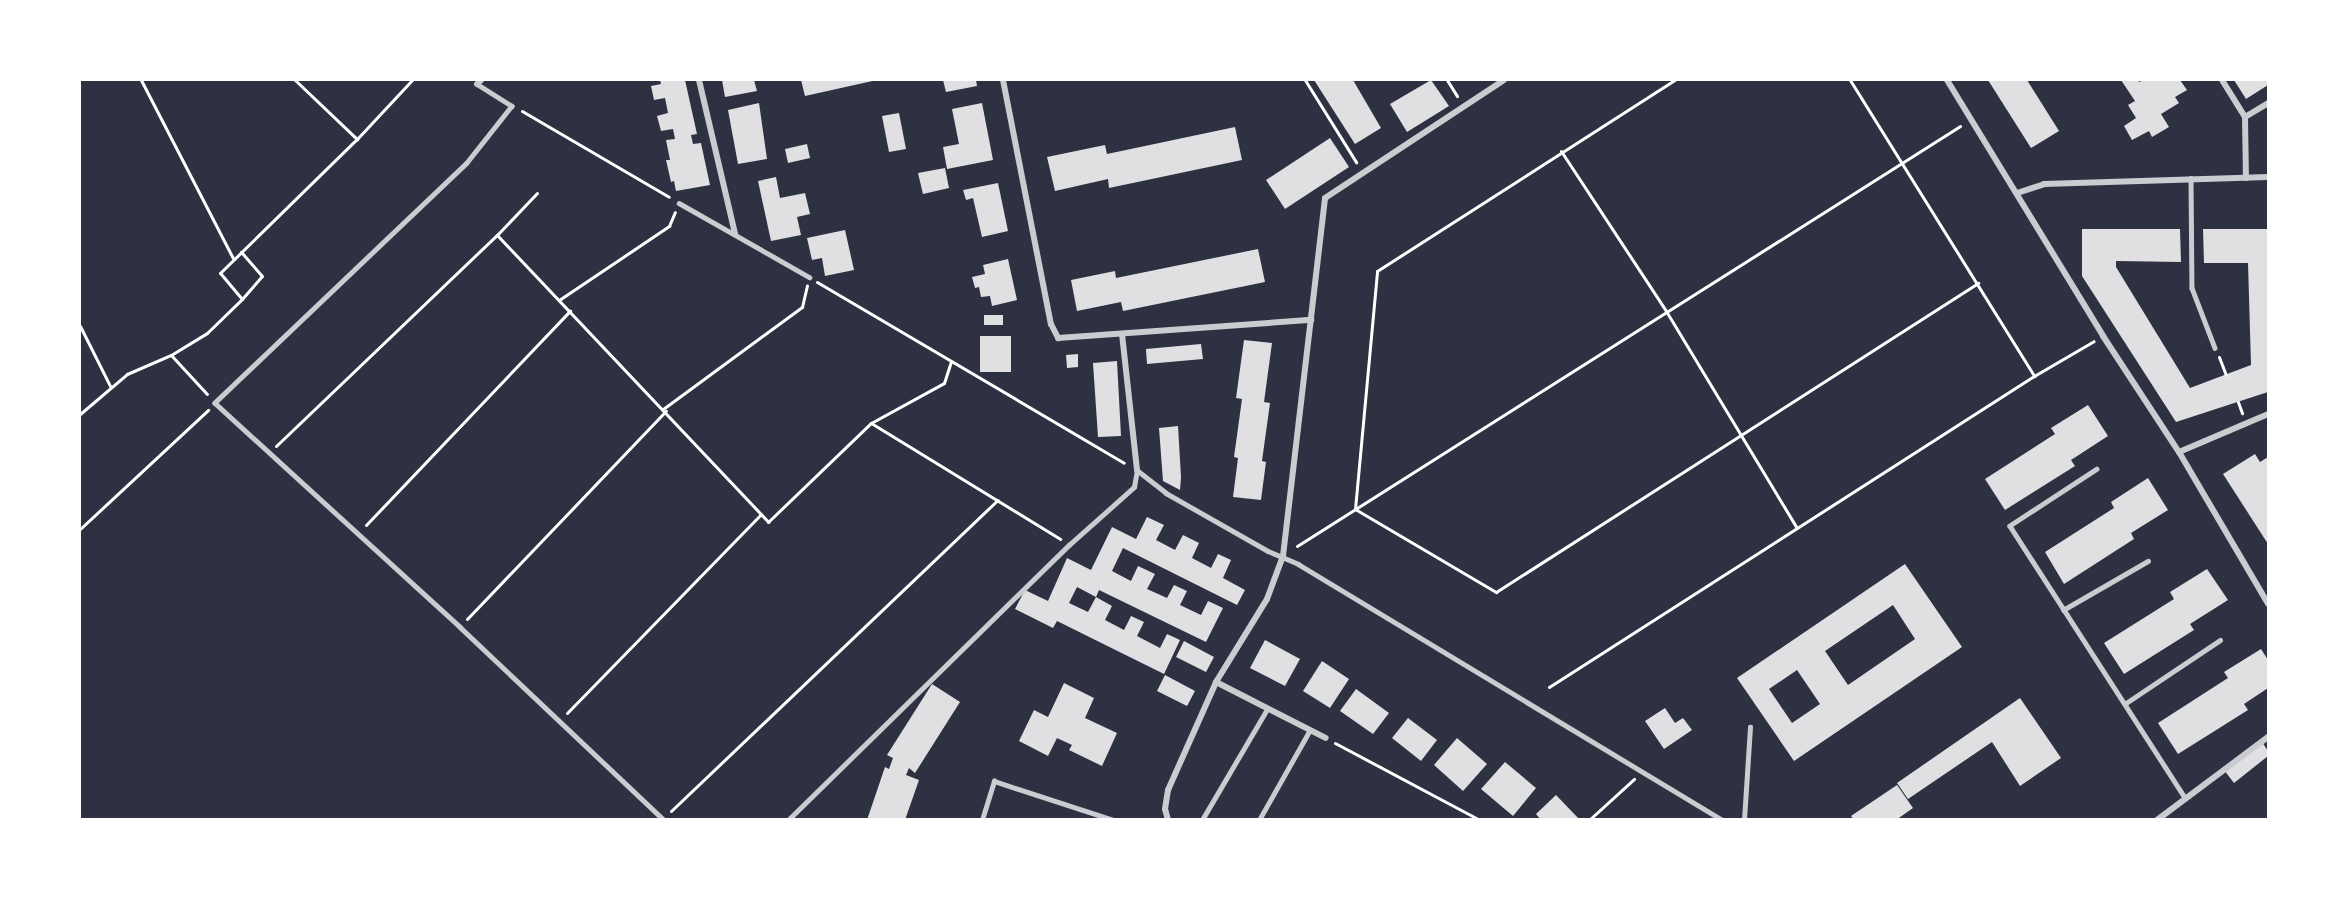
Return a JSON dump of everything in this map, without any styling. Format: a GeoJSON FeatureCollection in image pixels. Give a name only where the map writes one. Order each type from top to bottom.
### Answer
{"type":"FeatureCollection","features":[{"type":"Feature","properties":{"kind":"street"},"geometry":{"type":"LineString","coordinates":[[699,80],[735,234]]}},
{"type":"Feature","properties":{"kind":"street"},"geometry":{"type":"LineString","coordinates":[[1003,80],[1051,324],[1058,338],[1311,320]]}},
{"type":"Feature","properties":{"kind":"street"},"geometry":{"type":"LineString","coordinates":[[1168,819],[1166,809],[1168,790],[1216,682],[1267,598],[1283,556],[1326,198],[1361,172],[1503,80]]}},
{"type":"Feature","properties":{"kind":"street"},"geometry":{"type":"LineString","coordinates":[[1947,80],[2018,193],[2103,336],[2179,452],[2268,604]]}},
{"type":"Feature","properties":{"kind":"street"},"geometry":{"type":"LineString","coordinates":[[2222,80],[2245,117],[2246,178]]}},
{"type":"Feature","properties":{"kind":"street"},"geometry":{"type":"LineString","coordinates":[[2245,117],[2268,103]]}},
{"type":"Feature","properties":{"kind":"street"},"geometry":{"type":"LineString","coordinates":[[2018,193],[2044,184],[2268,177]]}},
{"type":"Feature","properties":{"kind":"street"},"geometry":{"type":"LineString","coordinates":[[1122,334],[1137,470]]}},
{"type":"Feature","properties":{"kind":"street"},"geometry":{"type":"LineString","coordinates":[[2179,452],[2268,414]]}},
{"type":"Feature","properties":{"kind":"street"},"geometry":{"type":"LineString","coordinates":[[1216,682],[1326,738]]}},
{"type":"Feature","properties":{"kind":"street"},"geometry":{"type":"LineString","coordinates":[[2157,819],[2268,736]]}},
{"type":"Feature","properties":{"kind":"lane"},"geometry":{"type":"LineString","coordinates":[[479,82],[512,106],[467,163],[215,403],[460,627],[663,819]]}},
{"type":"Feature","properties":{"kind":"lane"},"geometry":{"type":"LineString","coordinates":[[2191,178],[2192,288],[2215,348]]}},
{"type":"Feature","properties":{"kind":"lane"},"geometry":{"type":"LineString","coordinates":[[679,203],[809,277]]}},
{"type":"Feature","properties":{"kind":"lane"},"geometry":{"type":"LineString","coordinates":[[2097,469],[2010,526],[2185,798]]}},
{"type":"Feature","properties":{"kind":"lane"},"geometry":{"type":"LineString","coordinates":[[788,819],[1069,545],[1134,487],[1137,470],[1166,493],[1268,551],[1283,556],[1723,819]]}},
{"type":"Feature","properties":{"kind":"lane"},"geometry":{"type":"LineString","coordinates":[[2063,610],[2148,561]]}},
{"type":"Feature","properties":{"kind":"lane"},"geometry":{"type":"LineString","coordinates":[[2126,703],[2220,640]]}},
{"type":"Feature","properties":{"kind":"lane"},"geometry":{"type":"LineString","coordinates":[[1202,819],[1267,709]]}},
{"type":"Feature","properties":{"kind":"lane"},"geometry":{"type":"LineString","coordinates":[[1744,819],[1750,727]]}},
{"type":"Feature","properties":{"kind":"lane"},"geometry":{"type":"LineString","coordinates":[[1259,819],[1310,730]]}},
{"type":"Feature","properties":{"kind":"lane"},"geometry":{"type":"LineString","coordinates":[[982,819],[994,781],[1113,819]]}},
{"type":"Feature","properties":{"kind":"path"},"geometry":{"type":"LineString","coordinates":[[141,80],[233,258]]}},
{"type":"Feature","properties":{"kind":"path"},"geometry":{"type":"LineString","coordinates":[[295,80],[357,139]]}},
{"type":"Feature","properties":{"kind":"path"},"geometry":{"type":"LineString","coordinates":[[242,299],[220,273],[357,139],[412,80]]}},
{"type":"Feature","properties":{"kind":"path"},"geometry":{"type":"LineString","coordinates":[[1305,80],[1361,172]]}},
{"type":"Feature","properties":{"kind":"path"},"geometry":{"type":"LineString","coordinates":[[1447,80],[1462,106]]}},
{"type":"Feature","properties":{"kind":"path"},"geometry":{"type":"LineString","coordinates":[[1354,509],[1377,271],[1675,80]]}},
{"type":"Feature","properties":{"kind":"path"},"geometry":{"type":"LineString","coordinates":[[1850,80],[2034,376]]}},
{"type":"Feature","properties":{"kind":"path"},"geometry":{"type":"LineString","coordinates":[[512,106],[679,203],[669,226],[559,300]]}},
{"type":"Feature","properties":{"kind":"path"},"geometry":{"type":"LineString","coordinates":[[1283,556],[1901,161],[1971,119]]}},
{"type":"Feature","properties":{"kind":"path"},"geometry":{"type":"LineString","coordinates":[[1561,151],[1666,311],[1797,528]]}},
{"type":"Feature","properties":{"kind":"path"},"geometry":{"type":"LineString","coordinates":[[269,453],[497,235],[537,193]]}},
{"type":"Feature","properties":{"kind":"path"},"geometry":{"type":"LineString","coordinates":[[497,235],[571,310],[768,522],[871,423],[944,383],[951,362]]}},
{"type":"Feature","properties":{"kind":"path"},"geometry":{"type":"LineString","coordinates":[[80,414],[110,386],[127,374],[171,355],[207,333],[242,299],[262,276],[241,252]]}},
{"type":"Feature","properties":{"kind":"path"},"geometry":{"type":"LineString","coordinates":[[460,627],[665,410],[802,307],[809,277],[1137,470]]}},
{"type":"Feature","properties":{"kind":"path"},"geometry":{"type":"LineString","coordinates":[[1354,509],[1496,592],[1978,284]]}},
{"type":"Feature","properties":{"kind":"path"},"geometry":{"type":"LineString","coordinates":[[358,533],[571,310]]}},
{"type":"Feature","properties":{"kind":"path"},"geometry":{"type":"LineString","coordinates":[[80,326],[110,386]]}},
{"type":"Feature","properties":{"kind":"path"},"geometry":{"type":"LineString","coordinates":[[1548,687],[2034,376],[2103,336]]}},
{"type":"Feature","properties":{"kind":"path"},"geometry":{"type":"LineString","coordinates":[[2215,348],[2226,375]]}},
{"type":"Feature","properties":{"kind":"path"},"geometry":{"type":"LineString","coordinates":[[80,529],[215,403],[171,355]]}},
{"type":"Feature","properties":{"kind":"path"},"geometry":{"type":"LineString","coordinates":[[871,423],[1069,545]]}},
{"type":"Feature","properties":{"kind":"path"},"geometry":{"type":"LineString","coordinates":[[663,819],[998,500]]}},
{"type":"Feature","properties":{"kind":"path"},"geometry":{"type":"LineString","coordinates":[[559,721],[761,514]]}},
{"type":"Feature","properties":{"kind":"path"},"geometry":{"type":"LineString","coordinates":[[1326,738],[1479,819]]}},
{"type":"Feature","properties":{"kind":"path"},"geometry":{"type":"LineString","coordinates":[[1589,819],[1642,772]]}},
{"type":"Feature","properties":{"kind":"building"},"geometry":{"type":"Polygon","coordinates":[[[660,80],[685,80],[697,134],[691,135],[693,144],[701,143],[710,185],[676,191],[674,181],[671,182],[666,160],[670,160],[666,140],[675,139],[673,129],[661,131],[657,116],[668,113],[665,98],[654,100],[651,86],[661,84],[660,80]]]}},
{"type":"Feature","properties":{"kind":"building"},"geometry":{"type":"Polygon","coordinates":[[[722,80],[754,80],[757,91],[725,97],[722,80]]]}},
{"type":"Feature","properties":{"kind":"building"},"geometry":{"type":"Polygon","coordinates":[[[801,80],[877,80],[805,96],[801,80]]]}},
{"type":"Feature","properties":{"kind":"building"},"geometry":{"type":"Polygon","coordinates":[[[943,80],[976,80],[977,86],[946,92],[943,80]]]}},
{"type":"Feature","properties":{"kind":"building"},"geometry":{"type":"Polygon","coordinates":[[[1314,80],[1353,80],[1381,128],[1355,144],[1314,80]]]}},
{"type":"Feature","properties":{"kind":"building"},"geometry":{"type":"Polygon","coordinates":[[[1431,80],[1449,106],[1407,132],[1390,104],[1431,80]]]}},
{"type":"Feature","properties":{"kind":"building"},"geometry":{"type":"Polygon","coordinates":[[[1988,80],[2027,80],[2059,131],[2031,148],[1988,80]]]}},
{"type":"Feature","properties":{"kind":"building"},"geometry":{"type":"Polygon","coordinates":[[[2121,80],[2138,80],[2139,82],[2180,80],[2187,90],[2175,97],[2179,103],[2161,114],[2169,127],[2152,137],[2149,131],[2132,140],[2124,126],[2136,118],[2128,105],[2135,101],[2121,80]]]}},
{"type":"Feature","properties":{"kind":"building"},"geometry":{"type":"Polygon","coordinates":[[[2234,80],[2268,80],[2268,85],[2246,99],[2234,80]]]}},
{"type":"Feature","properties":{"kind":"building"},"geometry":{"type":"Polygon","coordinates":[[[759,103],[767,159],[738,164],[728,110],[759,103]]]}},
{"type":"Feature","properties":{"kind":"building"},"geometry":{"type":"Polygon","coordinates":[[[982,103],[993,160],[947,169],[943,147],[959,144],[952,109],[982,103]]]}},
{"type":"Feature","properties":{"kind":"building"},"geometry":{"type":"Polygon","coordinates":[[[899,113],[906,149],[889,152],[882,116],[899,113]]]}},
{"type":"Feature","properties":{"kind":"building"},"geometry":{"type":"Polygon","coordinates":[[[1235,127],[1242,160],[1109,188],[1108,179],[1055,191],[1047,157],[1105,145],[1107,154],[1235,127]]]}},
{"type":"Feature","properties":{"kind":"building"},"geometry":{"type":"Polygon","coordinates":[[[1330,138],[1349,167],[1285,209],[1266,180],[1330,138]]]}},
{"type":"Feature","properties":{"kind":"building"},"geometry":{"type":"Polygon","coordinates":[[[807,144],[810,158],[788,163],[785,149],[807,144]]]}},
{"type":"Feature","properties":{"kind":"building"},"geometry":{"type":"Polygon","coordinates":[[[945,168],[949,188],[923,194],[918,173],[945,168]]]}},
{"type":"Feature","properties":{"kind":"building"},"geometry":{"type":"Polygon","coordinates":[[[776,177],[780,198],[805,193],[810,214],[797,217],[801,235],[771,241],[758,181],[776,177]]]}},
{"type":"Feature","properties":{"kind":"building"},"geometry":{"type":"Polygon","coordinates":[[[998,183],[1008,231],[982,237],[973,198],[966,200],[963,190],[998,183]]]}},
{"type":"Feature","properties":{"kind":"building"},"geometry":{"type":"Polygon","coordinates":[[[2082,229],[2180,229],[2181,262],[2116,261],[2116,267],[2190,388],[2251,365],[2248,263],[2204,263],[2203,229],[2268,229],[2268,392],[2176,422],[2082,276],[2082,229]]]}},
{"type":"Feature","properties":{"kind":"building"},"geometry":{"type":"Polygon","coordinates":[[[845,230],[854,270],[825,276],[822,258],[812,260],[807,238],[845,230]]]}},
{"type":"Feature","properties":{"kind":"building"},"geometry":{"type":"Polygon","coordinates":[[[1258,249],[1265,282],[1123,311],[1121,302],[1077,311],[1071,280],[1115,271],[1116,278],[1258,249]]]}},
{"type":"Feature","properties":{"kind":"building"},"geometry":{"type":"Polygon","coordinates":[[[1008,259],[1017,300],[992,306],[990,296],[981,297],[979,287],[975,288],[972,277],[985,274],[983,265],[1008,259]]]}},
{"type":"Feature","properties":{"kind":"building"},"geometry":{"type":"Polygon","coordinates":[[[984,315],[1003,315],[1003,325],[984,325],[984,315]]]}},
{"type":"Feature","properties":{"kind":"building"},"geometry":{"type":"Polygon","coordinates":[[[980,336],[1011,336],[1011,372],[980,372],[980,336]]]}},
{"type":"Feature","properties":{"kind":"building"},"geometry":{"type":"Polygon","coordinates":[[[1244,340],[1272,343],[1264,402],[1270,403],[1262,461],[1266,462],[1261,500],[1233,497],[1238,458],[1234,457],[1242,399],[1236,398],[1244,340]]]}},
{"type":"Feature","properties":{"kind":"building"},"geometry":{"type":"Polygon","coordinates":[[[1201,344],[1203,359],[1147,364],[1146,349],[1201,344]]]}},
{"type":"Feature","properties":{"kind":"building"},"geometry":{"type":"Polygon","coordinates":[[[1078,354],[1078,367],[1067,368],[1066,355],[1078,354]]]}},
{"type":"Feature","properties":{"kind":"building"},"geometry":{"type":"Polygon","coordinates":[[[1117,361],[1121,436],[1098,437],[1093,363],[1117,361]]]}},
{"type":"Feature","properties":{"kind":"building"},"geometry":{"type":"Polygon","coordinates":[[[2088,405],[2108,436],[2071,460],[2075,466],[2005,510],[1985,479],[2055,434],[2051,428],[2088,405]]]}},
{"type":"Feature","properties":{"kind":"building"},"geometry":{"type":"Polygon","coordinates":[[[1178,426],[1180,490],[1163,481],[1159,428],[1178,426]]]}},
{"type":"Feature","properties":{"kind":"building"},"geometry":{"type":"Polygon","coordinates":[[[2255,454],[2260,462],[2268,457],[2268,544],[2223,474],[2255,454]]]}},
{"type":"Feature","properties":{"kind":"building"},"geometry":{"type":"Polygon","coordinates":[[[2148,478],[2168,510],[2131,533],[2134,539],[2064,584],[2045,552],[2114,508],[2111,502],[2148,478]]]}},
{"type":"Feature","properties":{"kind":"building"},"geometry":{"type":"Polygon","coordinates":[[[1147,517],[1164,525],[1156,540],[1175,550],[1183,535],[1199,543],[1192,558],[1211,568],[1218,554],[1231,560],[1223,578],[1245,590],[1237,605],[1123,548],[1112,571],[1131,581],[1138,566],[1155,574],[1147,589],[1167,598],[1174,585],[1187,591],[1180,605],[1201,615],[1208,601],[1223,608],[1206,642],[1099,590],[1096,597],[1112,606],[1105,620],[1124,630],[1131,616],[1144,622],[1137,636],[1160,648],[1167,634],[1180,640],[1164,674],[1057,621],[1053,628],[1015,609],[1025,590],[1048,601],[1067,558],[1091,570],[1112,527],[1136,539],[1147,517]],[[1077,587],[1069,603],[1088,612],[1096,597],[1077,587]]]}},
{"type":"Feature","properties":{"kind":"building"},"geometry":{"type":"Polygon","coordinates":[[[1905,564],[1962,647],[1794,761],[1737,678],[1905,564]],[[1893,605],[1825,651],[1848,685],[1915,639],[1893,605]],[[1797,670],[1769,689],[1792,723],[1820,704],[1797,670]]]}},
{"type":"Feature","properties":{"kind":"building"},"geometry":{"type":"Polygon","coordinates":[[[2207,569],[2228,600],[2190,624],[2194,630],[2124,674],[2104,643],[2174,599],[2170,592],[2207,569]]]}},
{"type":"Feature","properties":{"kind":"building"},"geometry":{"type":"Polygon","coordinates":[[[1265,640],[1300,659],[1285,686],[1250,668],[1265,640]]]}},
{"type":"Feature","properties":{"kind":"building"},"geometry":{"type":"Polygon","coordinates":[[[1184,641],[1214,657],[1206,672],[1176,657],[1184,641]]]}},
{"type":"Feature","properties":{"kind":"building"},"geometry":{"type":"Polygon","coordinates":[[[2261,649],[2268,660],[2268,688],[2244,704],[2248,710],[2178,754],[2158,723],[2228,678],[2224,672],[2261,649]]]}},
{"type":"Feature","properties":{"kind":"building"},"geometry":{"type":"Polygon","coordinates":[[[1322,661],[1349,679],[1330,708],[1303,691],[1322,661]]]}},
{"type":"Feature","properties":{"kind":"building"},"geometry":{"type":"Polygon","coordinates":[[[1165,675],[1195,691],[1187,706],[1157,691],[1165,675]]]}},
{"type":"Feature","properties":{"kind":"building"},"geometry":{"type":"Polygon","coordinates":[[[1064,683],[1094,698],[1085,718],[1117,733],[1102,766],[1069,750],[1072,745],[1057,738],[1048,756],[1019,741],[1034,710],[1048,717],[1064,683]]]}},
{"type":"Feature","properties":{"kind":"building"},"geometry":{"type":"Polygon","coordinates":[[[932,684],[960,702],[915,773],[909,768],[906,775],[919,780],[905,820],[867,820],[885,767],[889,769],[893,758],[887,755],[932,684]]]}},
{"type":"Feature","properties":{"kind":"building"},"geometry":{"type":"Polygon","coordinates":[[[1356,689],[1389,713],[1373,734],[1340,711],[1356,689]]]}},
{"type":"Feature","properties":{"kind":"building"},"geometry":{"type":"Polygon","coordinates":[[[2020,698],[2061,758],[2020,786],[1992,742],[1908,799],[1897,783],[2020,698]]]}},
{"type":"Feature","properties":{"kind":"building"},"geometry":{"type":"Polygon","coordinates":[[[1665,708],[1675,723],[1683,718],[1692,730],[1664,749],[1645,721],[1665,708]]]}},
{"type":"Feature","properties":{"kind":"building"},"geometry":{"type":"Polygon","coordinates":[[[1408,718],[1437,740],[1421,761],[1392,738],[1408,718]]]}},
{"type":"Feature","properties":{"kind":"building"},"geometry":{"type":"Polygon","coordinates":[[[1457,738],[1487,764],[1463,791],[1434,765],[1457,738]]]}},
{"type":"Feature","properties":{"kind":"building"},"geometry":{"type":"Polygon","coordinates":[[[2262,742],[2268,751],[2268,756],[2234,783],[2224,770],[2262,742]]]}},
{"type":"Feature","properties":{"kind":"building"},"geometry":{"type":"Polygon","coordinates":[[[1505,762],[1536,788],[1513,816],[1481,789],[1505,762]]]}},
{"type":"Feature","properties":{"kind":"building"},"geometry":{"type":"Polygon","coordinates":[[[1897,785],[1913,808],[1896,820],[1854,820],[1851,816],[1897,785]]]}},
{"type":"Feature","properties":{"kind":"building"},"geometry":{"type":"Polygon","coordinates":[[[1556,795],[1580,820],[1541,820],[1536,814],[1556,795]]]}}]}
